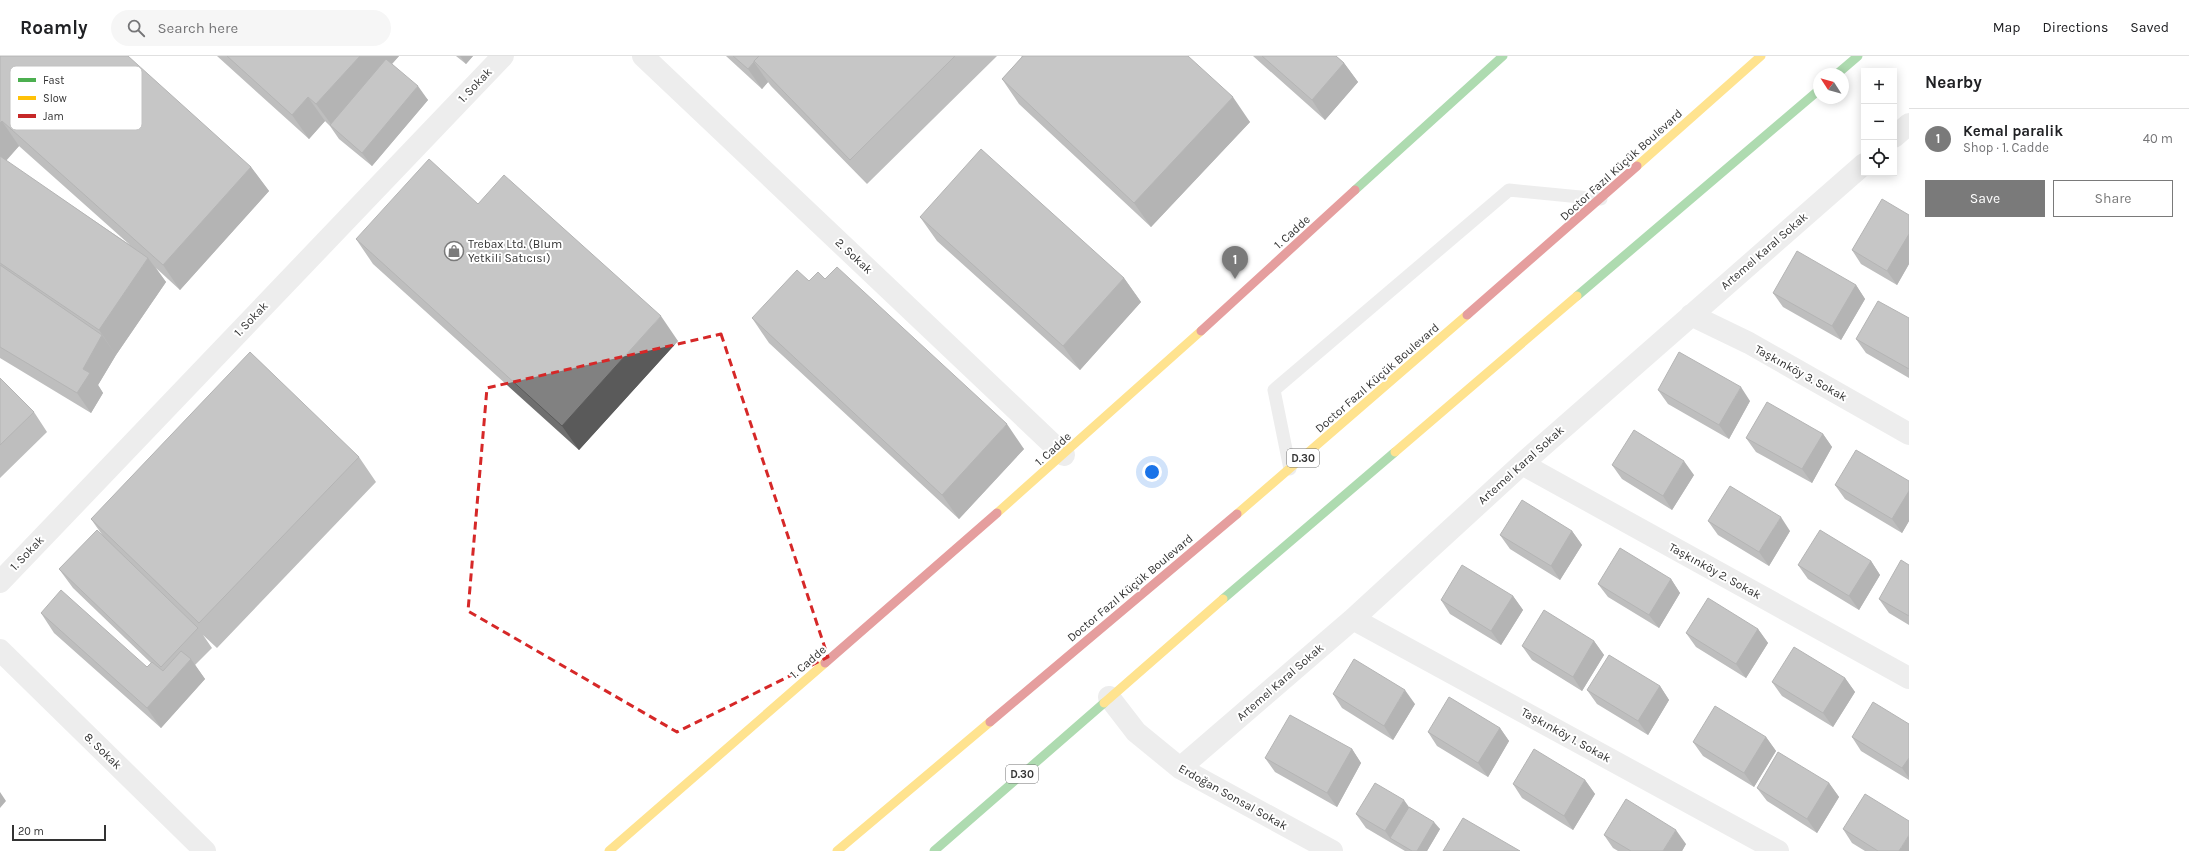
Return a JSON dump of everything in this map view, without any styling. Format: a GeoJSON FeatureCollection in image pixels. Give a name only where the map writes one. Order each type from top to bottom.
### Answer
{"type":"FeatureCollection","features":[{"type":"Feature","properties":{"kind":"main road","name":"1. Cadde"},"geometry":{"type":"LineString","coordinates":[[609,851],[1064,456],[1502,56]]}},
{"type":"Feature","properties":{"kind":"main road","name":"Doctor Fazıl Küçük Boulevard"},"geometry":{"type":"LineString","coordinates":[[837,851],[1290,469],[1601,199],[1761,56]]}},
{"type":"Feature","properties":{"kind":"main road"},"geometry":{"type":"LineString","coordinates":[[1844,68],[1858,56]]}},
{"type":"Feature","properties":{"kind":"main road","name":"D.30"},"geometry":{"type":"LineString","coordinates":[[934,851],[1109,697],[1813,95]]}},
{"type":"Feature","properties":{"kind":"street","name":"1. Sokak"},"geometry":{"type":"LineString","coordinates":[[0,582],[503,56]]}},
{"type":"Feature","properties":{"kind":"street","name":"2. Sokak"},"geometry":{"type":"LineString","coordinates":[[644,56],[1064,456]]}},
{"type":"Feature","properties":{"kind":"street"},"geometry":{"type":"LineString","coordinates":[[1897,134],[1909,124]]}},
{"type":"Feature","properties":{"kind":"street","name":"Artemel Karal Sokak"},"geometry":{"type":"LineString","coordinates":[[1180,768],[1353,619],[1522,464],[1861,167]]}},
{"type":"Feature","properties":{"kind":"street","name":"Taşkınköy 3. Sokak"},"geometry":{"type":"LineString","coordinates":[[1691,315],[1749,343],[1909,434]]}},
{"type":"Feature","properties":{"kind":"street","name":"Taşkınköy 2. Sokak"},"geometry":{"type":"LineString","coordinates":[[1522,464],[1909,678]]}},
{"type":"Feature","properties":{"kind":"street","name":"Taşkınköy 1. Sokak"},"geometry":{"type":"LineString","coordinates":[[1353,619],[1778,851]]}},
{"type":"Feature","properties":{"kind":"street","name":"8. Sokak"},"geometry":{"type":"LineString","coordinates":[[0,650],[205,851]]}},
{"type":"Feature","properties":{"kind":"street","name":"Erdoğan Sonsal Sokak"},"geometry":{"type":"LineString","coordinates":[[1109,697],[1136,732],[1180,768],[1332,851]]}},
{"type":"Feature","properties":{"kind":"lane"},"geometry":{"type":"LineString","coordinates":[[1290,469],[1274,390],[1509,190],[1601,199]]}},
{"type":"Feature","properties":{"kind":"highlighted area"},"geometry":{"type":"Polygon","coordinates":[[[721,334],[828,657],[677,732],[468,611],[487,388],[721,334]]]}},
{"type":"Feature","properties":{"kind":"building"},"geometry":{"type":"Polygon","coordinates":[[[0,56],[128,56],[139,66],[10,66],[10,128],[2,121],[0,123],[0,56]]]}},
{"type":"Feature","properties":{"kind":"building"},"geometry":{"type":"Polygon","coordinates":[[[227,56],[360,56],[316,104],[308,97],[292,115],[227,56]]]}},
{"type":"Feature","properties":{"kind":"building"},"geometry":{"type":"Polygon","coordinates":[[[733,56],[759,56],[748,69],[733,56]]]}},
{"type":"Feature","properties":{"kind":"building"},"geometry":{"type":"Polygon","coordinates":[[[759,56],[955,56],[850,160],[754,61],[759,56]]]}},
{"type":"Feature","properties":{"kind":"building"},"geometry":{"type":"Polygon","coordinates":[[[1023,56],[1188,56],[1233,97],[1134,203],[1002,79],[1023,56]]]}},
{"type":"Feature","properties":{"kind":"building"},"geometry":{"type":"Polygon","coordinates":[[[1262,56],[1336,56],[1344,63],[1312,100],[1262,56]]]}},
{"type":"Feature","properties":{"kind":"building"},"geometry":{"type":"Polygon","coordinates":[[[386,59],[418,86],[362,153],[330,125],[386,59]]]}},
{"type":"Feature","properties":{"kind":"building"},"geometry":{"type":"Polygon","coordinates":[[[142,69],[251,167],[163,265],[12,130],[142,130],[142,69]]]}},
{"type":"Feature","properties":{"kind":"building"},"geometry":{"type":"Polygon","coordinates":[[[981,149],[1124,278],[1063,346],[920,217],[981,149]]]}},
{"type":"Feature","properties":{"kind":"building"},"geometry":{"type":"Polygon","coordinates":[[[0,156],[148,258],[99,330],[0,263],[0,156]]]}},
{"type":"Feature","properties":{"kind":"building"},"geometry":{"type":"Polygon","coordinates":[[[429,159],[478,204],[504,175],[661,316],[562,426],[356,239],[429,159]]]}},
{"type":"Feature","properties":{"kind":"building"},"geometry":{"type":"Polygon","coordinates":[[[1882,199],[1909,215],[1909,234],[1887,271],[1852,250],[1882,199]]]}},
{"type":"Feature","properties":{"kind":"building"},"geometry":{"type":"Polygon","coordinates":[[[1797,251],[1856,285],[1832,326],[1773,293],[1797,251]]]}},
{"type":"Feature","properties":{"kind":"building"},"geometry":{"type":"Polygon","coordinates":[[[0,265],[102,335],[83,369],[90,373],[77,393],[0,347],[0,265]]]}},
{"type":"Feature","properties":{"kind":"building"},"geometry":{"type":"Polygon","coordinates":[[[837,267],[1007,424],[942,495],[752,318],[797,270],[809,281],[818,272],[825,279],[837,267]]]}},
{"type":"Feature","properties":{"kind":"building"},"geometry":{"type":"Polygon","coordinates":[[[1878,301],[1909,318],[1909,369],[1856,339],[1878,301]]]}},
{"type":"Feature","properties":{"kind":"building"},"geometry":{"type":"Polygon","coordinates":[[[250,352],[359,457],[199,623],[91,519],[250,352]]]}},
{"type":"Feature","properties":{"kind":"building"},"geometry":{"type":"Polygon","coordinates":[[[1679,352],[1741,387],[1719,425],[1658,390],[1679,352]]]}},
{"type":"Feature","properties":{"kind":"building"},"geometry":{"type":"Polygon","coordinates":[[[0,378],[34,412],[0,445],[0,378]]]}},
{"type":"Feature","properties":{"kind":"building"},"geometry":{"type":"Polygon","coordinates":[[[1767,402],[1823,434],[1802,469],[1746,438],[1767,402]]]}},
{"type":"Feature","properties":{"kind":"building"},"geometry":{"type":"Polygon","coordinates":[[[1634,430],[1684,461],[1663,496],[1612,465],[1634,430]]]}},
{"type":"Feature","properties":{"kind":"building"},"geometry":{"type":"Polygon","coordinates":[[[1856,450],[1909,481],[1909,491],[1892,519],[1835,485],[1856,450]]]}},
{"type":"Feature","properties":{"kind":"building"},"geometry":{"type":"Polygon","coordinates":[[[1730,486],[1781,517],[1759,552],[1708,521],[1730,486]]]}},
{"type":"Feature","properties":{"kind":"building"},"geometry":{"type":"Polygon","coordinates":[[[1522,500],[1572,531],[1551,566],[1500,535],[1522,500]]]}},
{"type":"Feature","properties":{"kind":"building"},"geometry":{"type":"Polygon","coordinates":[[[97,530],[198,628],[161,667],[59,569],[97,530]]]}},
{"type":"Feature","properties":{"kind":"building"},"geometry":{"type":"Polygon","coordinates":[[[1820,530],[1871,561],[1849,596],[1798,565],[1820,530]]]}},
{"type":"Feature","properties":{"kind":"building"},"geometry":{"type":"Polygon","coordinates":[[[1620,548],[1671,579],[1649,615],[1598,584],[1620,548]]]}},
{"type":"Feature","properties":{"kind":"building"},"geometry":{"type":"Polygon","coordinates":[[[1901,560],[1909,565],[1909,616],[1879,599],[1901,560]]]}},
{"type":"Feature","properties":{"kind":"building"},"geometry":{"type":"Polygon","coordinates":[[[1462,565],[1513,596],[1491,631],[1441,600],[1462,565]]]}},
{"type":"Feature","properties":{"kind":"building"},"geometry":{"type":"Polygon","coordinates":[[[61,590],[147,667],[152,662],[163,671],[181,651],[191,659],[147,708],[41,613],[61,590]]]}},
{"type":"Feature","properties":{"kind":"building"},"geometry":{"type":"Polygon","coordinates":[[[1708,598],[1758,629],[1736,664],[1686,633],[1708,598]]]}},
{"type":"Feature","properties":{"kind":"building"},"geometry":{"type":"Polygon","coordinates":[[[1544,610],[1594,641],[1573,677],[1522,646],[1544,610]]]}},
{"type":"Feature","properties":{"kind":"building"},"geometry":{"type":"Polygon","coordinates":[[[1794,647],[1845,678],[1823,713],[1772,682],[1794,647]]]}},
{"type":"Feature","properties":{"kind":"building"},"geometry":{"type":"Polygon","coordinates":[[[1609,655],[1660,686],[1638,721],[1587,690],[1609,655]]]}},
{"type":"Feature","properties":{"kind":"building"},"geometry":{"type":"Polygon","coordinates":[[[1354,659],[1405,690],[1384,726],[1333,694],[1354,659]]]}},
{"type":"Feature","properties":{"kind":"building"},"geometry":{"type":"Polygon","coordinates":[[[1449,697],[1500,728],[1478,763],[1428,732],[1449,697]]]}},
{"type":"Feature","properties":{"kind":"building"},"geometry":{"type":"Polygon","coordinates":[[[1873,702],[1909,724],[1909,758],[1902,768],[1852,737],[1873,702]]]}},
{"type":"Feature","properties":{"kind":"building"},"geometry":{"type":"Polygon","coordinates":[[[1715,706],[1766,737],[1744,773],[1693,742],[1715,706]]]}},
{"type":"Feature","properties":{"kind":"building"},"geometry":{"type":"Polygon","coordinates":[[[1290,715],[1352,749],[1327,793],[1265,758],[1290,715]]]}},
{"type":"Feature","properties":{"kind":"building"},"geometry":{"type":"Polygon","coordinates":[[[1534,749],[1585,780],[1564,816],[1513,784],[1534,749]]]}},
{"type":"Feature","properties":{"kind":"building"},"geometry":{"type":"Polygon","coordinates":[[[1778,752],[1829,783],[1807,819],[1757,788],[1778,752]]]}},
{"type":"Feature","properties":{"kind":"building"},"geometry":{"type":"Polygon","coordinates":[[[1375,783],[1404,800],[1385,831],[1356,814],[1375,783]]]}},
{"type":"Feature","properties":{"kind":"building"},"geometry":{"type":"Polygon","coordinates":[[[1865,794],[1909,821],[1909,835],[1899,851],[1878,851],[1843,829],[1865,794]]]}},
{"type":"Feature","properties":{"kind":"building"},"geometry":{"type":"Polygon","coordinates":[[[1626,799],[1676,830],[1663,851],[1631,851],[1604,835],[1626,799]]]}},
{"type":"Feature","properties":{"kind":"building"},"geometry":{"type":"Polygon","coordinates":[[[1409,807],[1434,822],[1417,851],[1412,851],[1390,838],[1409,807]]]}},
{"type":"Feature","properties":{"kind":"building"},"geometry":{"type":"Polygon","coordinates":[[[1463,818],[1520,851],[1443,851],[1463,818]]]}},
{"type":"Feature","properties":{"kind":"traffic: fast"},"geometry":{"type":"LineString","coordinates":[[1355,190],[1503,56]]}},
{"type":"Feature","properties":{"kind":"traffic: fast"},"geometry":{"type":"LineString","coordinates":[[1844,68],[1858,56]]}},
{"type":"Feature","properties":{"kind":"traffic: fast"},"geometry":{"type":"LineString","coordinates":[[1577,296],[1813,95]]}},
{"type":"Feature","properties":{"kind":"traffic: fast"},"geometry":{"type":"LineString","coordinates":[[1223,599],[1395,452]]}},
{"type":"Feature","properties":{"kind":"traffic: fast"},"geometry":{"type":"LineString","coordinates":[[934,851],[1104,703]]}},
{"type":"Feature","properties":{"kind":"traffic: slow"},"geometry":{"type":"LineString","coordinates":[[1637,166],[1761,56]]}},
{"type":"Feature","properties":{"kind":"traffic: slow"},"geometry":{"type":"LineString","coordinates":[[1395,452],[1577,296]]}},
{"type":"Feature","properties":{"kind":"traffic: slow"},"geometry":{"type":"LineString","coordinates":[[1237,514],[1467,315]]}},
{"type":"Feature","properties":{"kind":"traffic: slow"},"geometry":{"type":"LineString","coordinates":[[997,513],[1201,331]]}},
{"type":"Feature","properties":{"kind":"traffic: slow"},"geometry":{"type":"LineString","coordinates":[[1104,703],[1223,599]]}},
{"type":"Feature","properties":{"kind":"traffic: slow"},"geometry":{"type":"LineString","coordinates":[[609,851],[825,663]]}},
{"type":"Feature","properties":{"kind":"traffic: slow"},"geometry":{"type":"LineString","coordinates":[[837,851],[990,722]]}},
{"type":"Feature","properties":{"kind":"traffic: jam"},"geometry":{"type":"LineString","coordinates":[[1467,315],[1637,166]]}},
{"type":"Feature","properties":{"kind":"traffic: jam"},"geometry":{"type":"LineString","coordinates":[[1201,331],[1355,190]]}},
{"type":"Feature","properties":{"kind":"traffic: jam"},"geometry":{"type":"LineString","coordinates":[[825,663],[997,513]]}},
{"type":"Feature","properties":{"kind":"traffic: jam"},"geometry":{"type":"LineString","coordinates":[[990,722],[1237,514]]}},
{"type":"Feature","properties":{"kind":"place","name":"Trebax Ltd. (Blum Yetkili Satıcısı)"},"geometry":{"type":"Point","coordinates":[454,251]}},
{"type":"Feature","properties":{"kind":"place","name":"Kemal paralik"},"geometry":{"type":"Point","coordinates":[1235,279]}}]}
